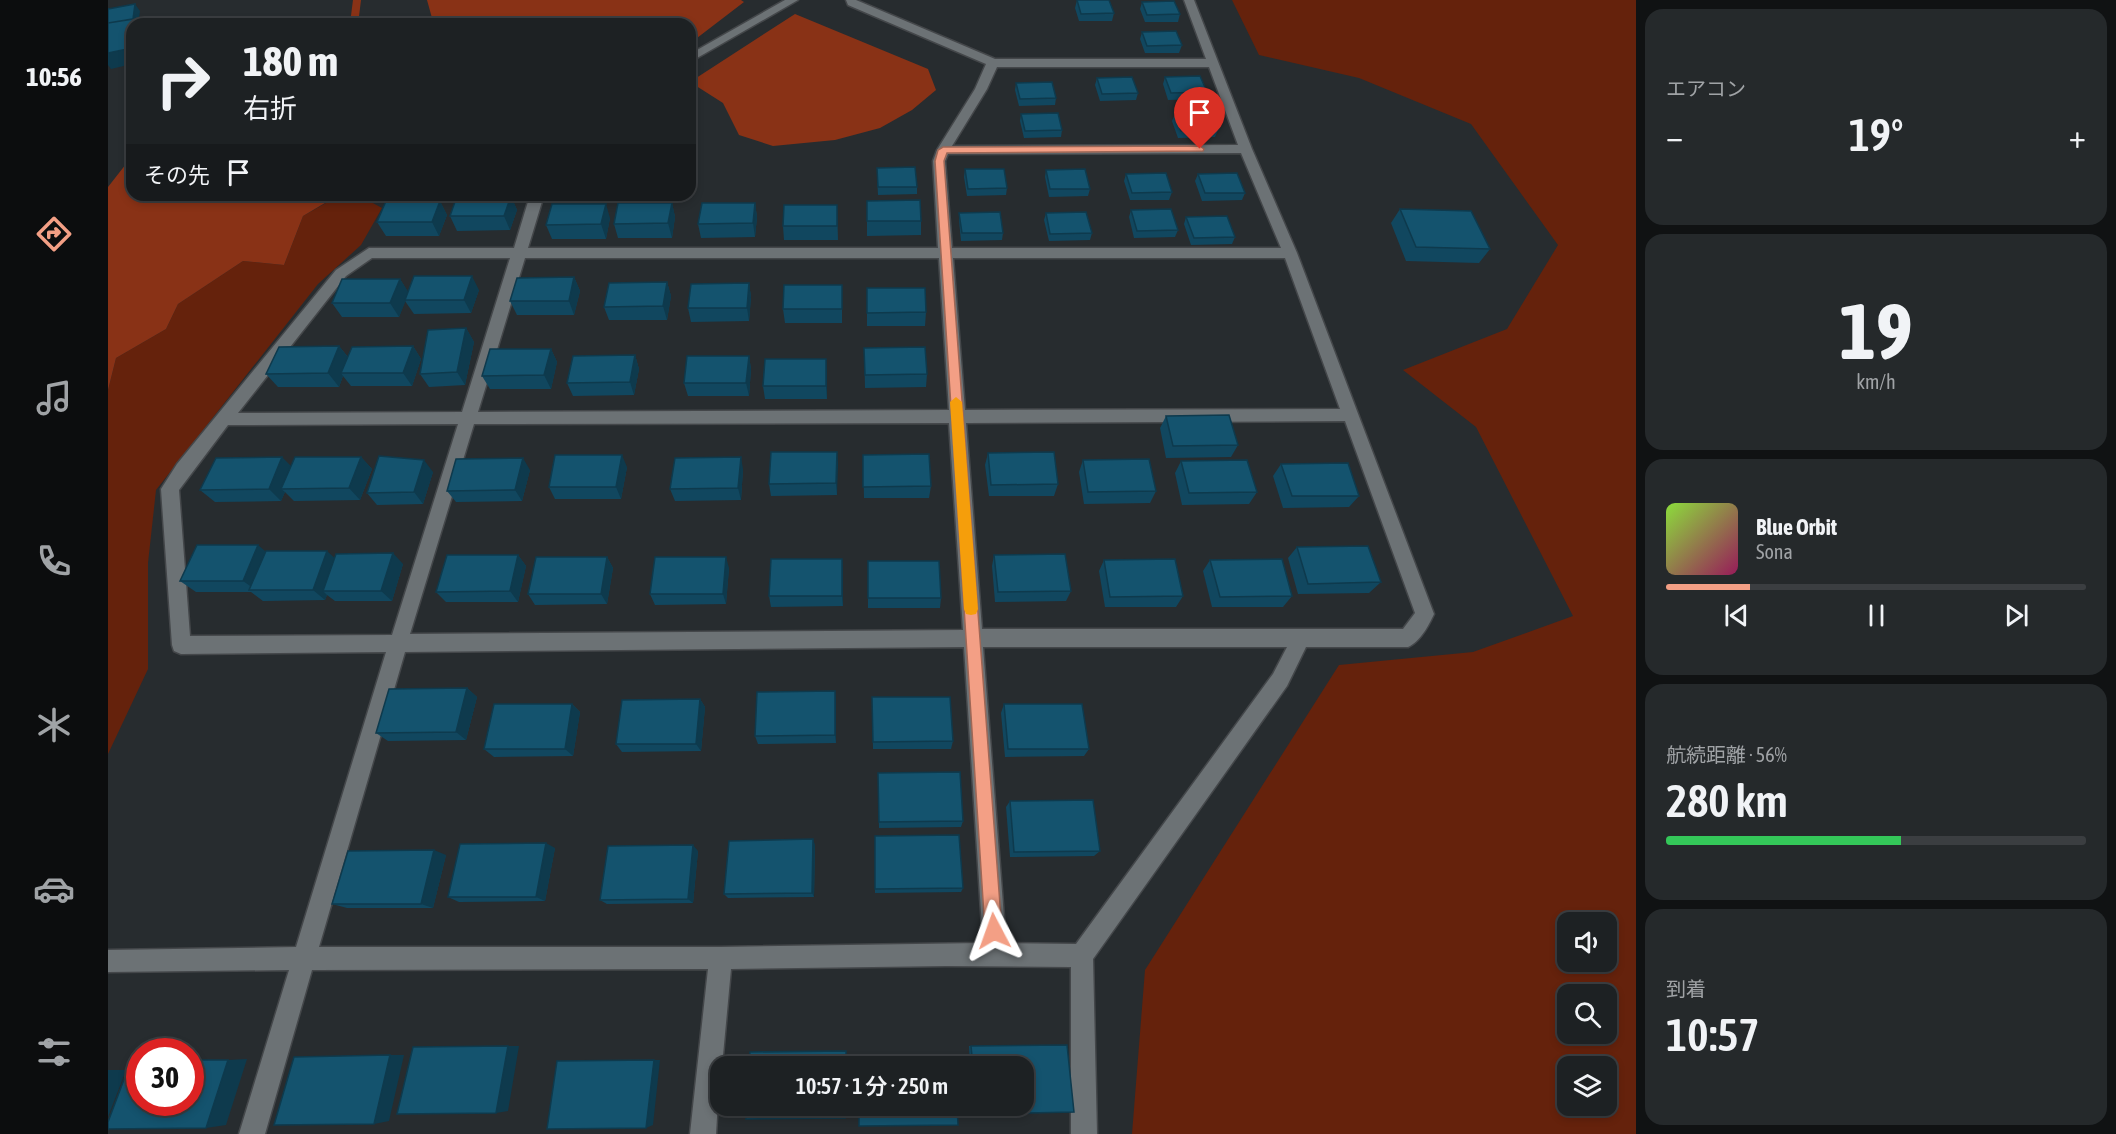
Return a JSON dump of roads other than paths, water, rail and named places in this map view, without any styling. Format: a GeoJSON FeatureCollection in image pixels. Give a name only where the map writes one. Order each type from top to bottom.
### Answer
{"type":"FeatureCollection","features":[{"type":"Feature","properties":{"kind":"street"},"geometry":{"type":"LineString","coordinates":[[696,55],[793,0]]}},
{"type":"Feature","properties":{"kind":"street"},"geometry":{"type":"LineString","coordinates":[[850,0],[852,3],[993,63],[1212,63]]}},
{"type":"Feature","properties":{"kind":"street"},"geometry":{"type":"LineString","coordinates":[[1189,0],[1212,63],[1290,253],[1425,614],[1408,639],[973,638],[181,645],[170,489],[223,419],[341,273],[369,253],[1290,253]]}},
{"type":"Feature","properties":{"kind":"street"},"geometry":{"type":"LineString","coordinates":[[993,63],[981,89],[943,150],[939,161],[995,953]]}},
{"type":"Feature","properties":{"kind":"street"},"geometry":{"type":"LineString","coordinates":[[943,150],[1246,148]]}},
{"type":"Feature","properties":{"kind":"street"},"geometry":{"type":"LineString","coordinates":[[252,1134],[307,957],[398,644],[535,201]]}},
{"type":"Feature","properties":{"kind":"street"},"geometry":{"type":"LineString","coordinates":[[223,419],[1352,415]]}},
{"type":"Feature","properties":{"kind":"street"},"geometry":{"type":"LineString","coordinates":[[1084,1134],[1082,956],[1280,680],[1300,640]]}},
{"type":"Feature","properties":{"kind":"street"},"geometry":{"type":"LineString","coordinates":[[108,961],[307,957],[721,958],[995,953],[1082,956]]}},
{"type":"Feature","properties":{"kind":"street"},"geometry":{"type":"LineString","coordinates":[[703,1134],[721,958]]}},
{"type":"Feature","properties":{"kind":"waterway"},"geometry":{"type":"LineString","coordinates":[[355,18],[357,0]]}}]}
